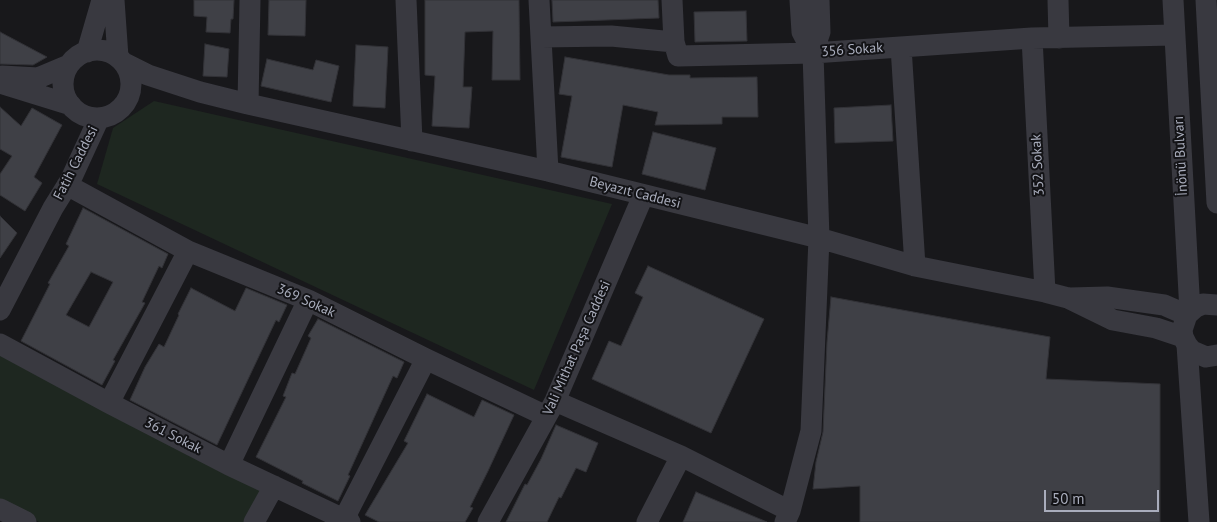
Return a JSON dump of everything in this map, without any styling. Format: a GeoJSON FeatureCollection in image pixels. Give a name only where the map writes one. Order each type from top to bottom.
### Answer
{"type":"FeatureCollection","features":[{"type":"Feature","properties":{"kind":"street"},"geometry":{"type":"LineString","coordinates":[[87,52],[102,0]]}},
{"type":"Feature","properties":{"kind":"street"},"geometry":{"type":"LineString","coordinates":[[114,0],[121,60],[131,78],[131,90],[127,101],[120,110]]}},
{"type":"Feature","properties":{"kind":"street"},"geometry":{"type":"LineString","coordinates":[[248,104],[250,0]]}},
{"type":"Feature","properties":{"kind":"street"},"geometry":{"type":"LineString","coordinates":[[406,0],[412,141]]}},
{"type":"Feature","properties":{"kind":"street"},"geometry":{"type":"LineString","coordinates":[[539,0],[548,171]]}},
{"type":"Feature","properties":{"kind":"street"},"geometry":{"type":"LineString","coordinates":[[541,36],[612,36],[674,42],[672,0]]}},
{"type":"Feature","properties":{"kind":"street"},"geometry":{"type":"LineString","coordinates":[[800,0],[802,32],[813,53]]}},
{"type":"Feature","properties":{"kind":"street"},"geometry":{"type":"LineString","coordinates":[[787,517],[811,431],[819,238],[813,53],[820,32],[819,0]]}},
{"type":"Feature","properties":{"kind":"street"},"geometry":{"type":"LineString","coordinates":[[1058,0],[1059,38]]}},
{"type":"Feature","properties":{"kind":"street","name":"İnönü Bulvarı"},"geometry":{"type":"LineString","coordinates":[[1173,0],[1188,314],[1184,322],[1185,341]]}},
{"type":"Feature","properties":{"kind":"street"},"geometry":{"type":"LineString","coordinates":[[1206,0],[1217,202]]}},
{"type":"Feature","properties":{"kind":"street","name":"356 Sokak"},"geometry":{"type":"LineString","coordinates":[[674,42],[678,56],[813,53],[1032,38],[1174,35]]}},
{"type":"Feature","properties":{"kind":"street","name":"352 Sokak"},"geometry":{"type":"LineString","coordinates":[[1032,38],[1045,292]]}},
{"type":"Feature","properties":{"kind":"street"},"geometry":{"type":"LineString","coordinates":[[901,47],[915,266]]}},
{"type":"Feature","properties":{"kind":"street"},"geometry":{"type":"LineString","coordinates":[[85,114],[66,96],[63,87],[64,76],[69,65],[77,57],[87,52],[103,51],[148,75],[200,92]]}},
{"type":"Feature","properties":{"kind":"street"},"geometry":{"type":"LineString","coordinates":[[0,76],[38,78],[69,65]]}},
{"type":"Feature","properties":{"kind":"street"},"geometry":{"type":"LineString","coordinates":[[0,83],[85,114]]}},
{"type":"Feature","properties":{"kind":"street","name":"Fatih Caddesi"},"geometry":{"type":"LineString","coordinates":[[85,114],[110,116],[138,95],[155,90],[200,92]]}},
{"type":"Feature","properties":{"kind":"street","name":"Beyazıt Caddesi"},"geometry":{"type":"LineString","coordinates":[[200,92],[548,171],[819,238],[915,266],[1045,292],[1068,298],[1113,320],[1156,328],[1185,341],[1198,355],[1206,357],[1217,355]]}},
{"type":"Feature","properties":{"kind":"street","name":"Fatih Caddesi"},"geometry":{"type":"LineString","coordinates":[[2,301],[67,185],[85,114]]}},
{"type":"Feature","properties":{"kind":"street","name":"Fatih Caddesi"},"geometry":{"type":"LineString","coordinates":[[53,208],[85,114]]}},
{"type":"Feature","properties":{"kind":"street","name":"369 Sokak"},"geometry":{"type":"LineString","coordinates":[[67,185],[188,250],[308,300],[426,359],[681,456],[787,517]]}},
{"type":"Feature","properties":{"kind":"street","name":"Vali Mithat Paşa Caddesi"},"geometry":{"type":"LineString","coordinates":[[488,522],[551,408],[643,196]]}},
{"type":"Feature","properties":{"kind":"street"},"geometry":{"type":"LineString","coordinates":[[109,403],[188,250]]}},
{"type":"Feature","properties":{"kind":"street","name":"Beyazıt Caddesi"},"geometry":{"type":"LineString","coordinates":[[1068,298],[1107,297],[1164,305],[1188,314]]}},
{"type":"Feature","properties":{"kind":"street"},"geometry":{"type":"LineString","coordinates":[[229,465],[308,300]]}},
{"type":"Feature","properties":{"kind":"street"},"geometry":{"type":"LineString","coordinates":[[1188,314],[1203,304],[1217,305]]}},
{"type":"Feature","properties":{"kind":"street"},"geometry":{"type":"LineString","coordinates":[[1185,341],[1199,522]]}},
{"type":"Feature","properties":{"kind":"street","name":"361 Sokak"},"geometry":{"type":"LineString","coordinates":[[0,344],[229,465],[347,520]]}},
{"type":"Feature","properties":{"kind":"street"},"geometry":{"type":"LineString","coordinates":[[347,520],[426,359]]}},
{"type":"Feature","properties":{"kind":"street"},"geometry":{"type":"LineString","coordinates":[[647,522],[681,456]]}},
{"type":"Feature","properties":{"kind":"street"},"geometry":{"type":"LineString","coordinates":[[254,522],[274,486]]}},
{"type":"Feature","properties":{"kind":"street"},"geometry":{"type":"LineString","coordinates":[[0,509],[26,522]]}},
{"type":"Feature","properties":{"kind":"shaded area"},"geometry":{"type":"Polygon","coordinates":[[[154,101],[612,204],[534,390],[97,184],[113,128],[154,101]]]}},
{"type":"Feature","properties":{"kind":"shaded area"},"geometry":{"type":"Polygon","coordinates":[[[0,351],[262,491],[245,522],[39,522],[0,501],[0,351]]]}},
{"type":"Feature","properties":{"kind":"building"},"geometry":{"type":"Polygon","coordinates":[[[194,0],[234,0],[230,33],[206,32],[207,17],[194,16],[194,0]]]}},
{"type":"Feature","properties":{"kind":"building"},"geometry":{"type":"Polygon","coordinates":[[[269,0],[306,0],[305,36],[268,35],[269,0]]]}},
{"type":"Feature","properties":{"kind":"building"},"geometry":{"type":"Polygon","coordinates":[[[425,0],[519,0],[520,80],[492,80],[493,31],[465,32],[463,87],[472,87],[469,128],[432,126],[435,76],[425,75],[425,0]]]}},
{"type":"Feature","properties":{"kind":"building"},"geometry":{"type":"Polygon","coordinates":[[[552,0],[658,0],[659,18],[553,22],[552,0]]]}},
{"type":"Feature","properties":{"kind":"building"},"geometry":{"type":"Polygon","coordinates":[[[746,11],[747,41],[695,42],[694,12],[746,11]]]}},
{"type":"Feature","properties":{"kind":"building"},"geometry":{"type":"Polygon","coordinates":[[[0,32],[47,57],[33,65],[0,64],[0,32]]]}},
{"type":"Feature","properties":{"kind":"building"},"geometry":{"type":"Polygon","coordinates":[[[205,44],[229,49],[227,77],[203,76],[205,44]]]}},
{"type":"Feature","properties":{"kind":"building"},"geometry":{"type":"Polygon","coordinates":[[[356,45],[388,47],[385,108],[353,106],[356,45]]]}},
{"type":"Feature","properties":{"kind":"building"},"geometry":{"type":"Polygon","coordinates":[[[565,57],[669,75],[690,75],[690,78],[757,77],[758,117],[722,117],[722,124],[655,125],[658,112],[623,105],[612,167],[561,157],[572,96],[559,94],[565,57]]]}},
{"type":"Feature","properties":{"kind":"building"},"geometry":{"type":"Polygon","coordinates":[[[267,59],[313,70],[316,60],[339,66],[331,102],[261,86],[267,59]]]}},
{"type":"Feature","properties":{"kind":"building"},"geometry":{"type":"Polygon","coordinates":[[[891,105],[893,141],[835,143],[834,108],[891,105]]]}},
{"type":"Feature","properties":{"kind":"building"},"geometry":{"type":"Polygon","coordinates":[[[0,107],[21,126],[32,108],[62,125],[34,177],[42,183],[25,211],[0,195],[0,174],[12,156],[0,149],[0,107]]]}},
{"type":"Feature","properties":{"kind":"building"},"geometry":{"type":"Polygon","coordinates":[[[653,132],[716,148],[705,190],[642,174],[653,132]]]}},
{"type":"Feature","properties":{"kind":"building"},"geometry":{"type":"Polygon","coordinates":[[[83,208],[168,254],[162,268],[159,266],[142,302],[145,303],[113,360],[115,361],[102,385],[21,341],[50,284],[48,283],[69,246],[66,244],[83,208]],[[91,272],[66,315],[89,327],[113,282],[91,272]]]}},
{"type":"Feature","properties":{"kind":"building"},"geometry":{"type":"Polygon","coordinates":[[[0,216],[17,233],[0,258],[0,216]]]}},
{"type":"Feature","properties":{"kind":"building"},"geometry":{"type":"Polygon","coordinates":[[[648,266],[764,319],[711,433],[592,379],[609,341],[621,346],[643,297],[635,293],[648,266]]]}},
{"type":"Feature","properties":{"kind":"building"},"geometry":{"type":"Polygon","coordinates":[[[191,288],[235,311],[246,288],[287,305],[279,322],[276,320],[217,445],[130,400],[145,367],[159,344],[164,347],[191,288]]]}},
{"type":"Feature","properties":{"kind":"building"},"geometry":{"type":"Polygon","coordinates":[[[831,297],[1050,337],[1046,379],[1160,384],[1160,522],[860,522],[860,486],[813,489],[816,462],[823,432],[831,297]]]}},
{"type":"Feature","properties":{"kind":"building"},"geometry":{"type":"Polygon","coordinates":[[[318,319],[404,362],[397,378],[393,376],[338,501],[256,457],[286,397],[283,396],[292,373],[295,374],[311,338],[308,336],[318,319]]]}},
{"type":"Feature","properties":{"kind":"building"},"geometry":{"type":"Polygon","coordinates":[[[427,394],[474,417],[482,400],[514,415],[470,507],[473,508],[465,522],[379,522],[365,515],[408,443],[404,441],[427,394]]]}},
{"type":"Feature","properties":{"kind":"building"},"geometry":{"type":"Polygon","coordinates":[[[556,425],[598,443],[586,472],[576,468],[547,522],[506,522],[525,484],[527,485],[541,459],[556,425]]]}},
{"type":"Feature","properties":{"kind":"building"},"geometry":{"type":"Polygon","coordinates":[[[696,492],[767,522],[683,522],[696,492]]]}}]}
